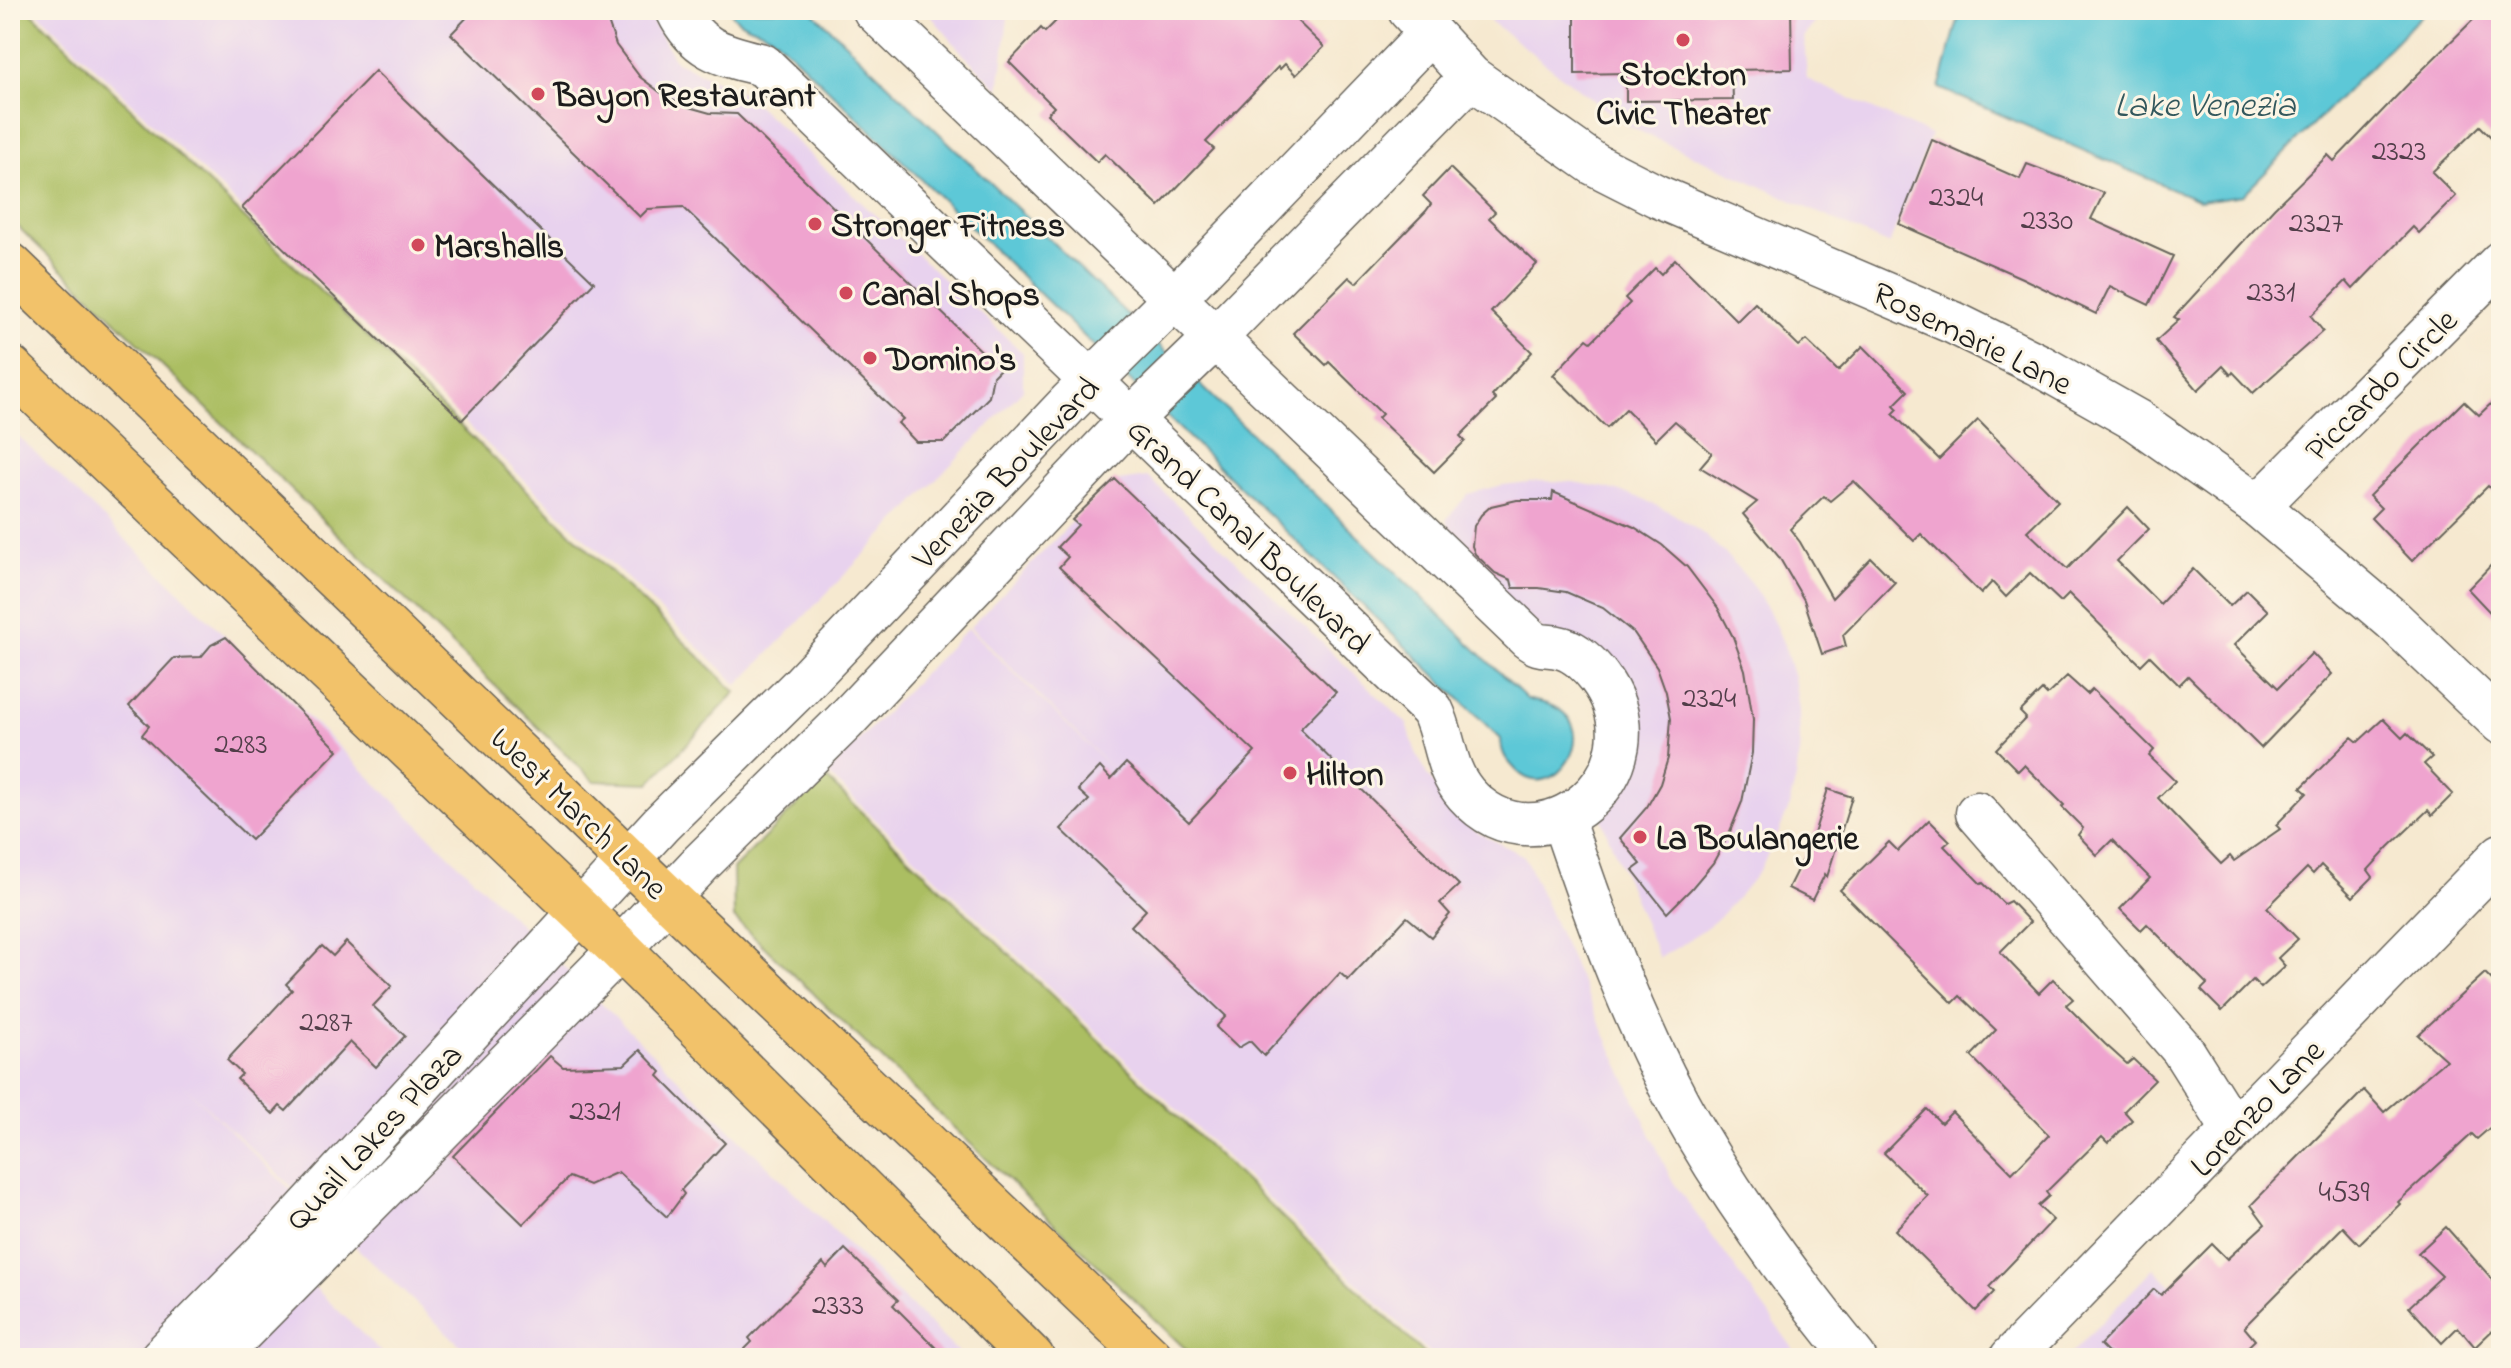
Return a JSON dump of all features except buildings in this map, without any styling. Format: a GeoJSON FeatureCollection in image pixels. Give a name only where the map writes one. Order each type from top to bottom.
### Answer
{"type":"FeatureCollection","features":[{"type":"Feature","properties":{"kind":"main road","name":"West March Lane"},"geometry":{"type":"LineString","coordinates":[[10,265],[1151,1358]]}},
{"type":"Feature","properties":{"kind":"main road","name":"West March Lane"},"geometry":{"type":"LineString","coordinates":[[10,368],[620,949],[1032,1358]]}},
{"type":"Feature","properties":{"kind":"street","name":"Grand Canal Boulevard"},"geometry":{"type":"LineString","coordinates":[[677,10],[690,32],[702,43],[725,56],[763,65],[1432,710],[1446,760],[1454,779],[1468,796],[1484,810],[1503,819],[1525,823],[1562,818],[1585,805],[1612,772],[1620,730],[1616,709],[1598,676],[1584,660],[1561,647],[1537,646],[1528,638],[874,10]]}},
{"type":"Feature","properties":{"kind":"street","name":"Venezia Boulevard"},"geometry":{"type":"LineString","coordinates":[[580,911],[661,824],[800,687],[1090,381],[1174,299],[1419,21]]}},
{"type":"Feature","properties":{"kind":"street","name":"Rosemarie Lane"},"geometry":{"type":"LineString","coordinates":[[1419,21],[1471,77],[1594,164],[1657,196],[1954,323],[2037,364],[2136,420],[2258,506],[2393,620],[2501,723]]}},
{"type":"Feature","properties":{"kind":"street","name":"Venezia Boulevard"},"geometry":{"type":"LineString","coordinates":[[620,949],[668,896],[844,722],[1130,420],[1215,338],[1471,77]]}},
{"type":"Feature","properties":{"kind":"street","name":"Piccardo Circle"},"geometry":{"type":"LineString","coordinates":[[2258,506],[2501,262]]}},
{"type":"Feature","properties":{"kind":"street"},"geometry":{"type":"LineString","coordinates":[[721,766],[762,803]]}},
{"type":"Feature","properties":{"kind":"street"},"geometry":{"type":"LineString","coordinates":[[1977,813],[2182,1049],[2233,1130]]}},
{"type":"Feature","properties":{"kind":"street"},"geometry":{"type":"LineString","coordinates":[[1562,818],[1611,958],[1646,1037],[1693,1130],[1756,1228],[1803,1294],[1855,1358]]}},
{"type":"Feature","properties":{"kind":"street","name":"Lorenzo Lane"},"geometry":{"type":"LineString","coordinates":[[2011,1358],[2501,855]]}},
{"type":"Feature","properties":{"kind":"street","name":"Quail Lakes Plaza"},"geometry":{"type":"LineString","coordinates":[[161,1358],[289,1228],[580,911]]}},
{"type":"Feature","properties":{"kind":"street","name":"Quail Lakes Plaza"},"geometry":{"type":"LineString","coordinates":[[216,1358],[620,949]]}},
{"type":"Feature","properties":{"kind":"shaded area"},"geometry":{"type":"Polygon","coordinates":[[[35,10],[646,10],[675,61],[745,94],[1023,353],[1023,390],[738,685],[35,10]]]}},
{"type":"Feature","properties":{"kind":"shaded area"},"geometry":{"type":"Polygon","coordinates":[[[926,10],[1009,10],[999,89],[964,55],[926,10]]]}},
{"type":"Feature","properties":{"kind":"shaded area"},"geometry":{"type":"Polygon","coordinates":[[[1492,10],[1826,10],[1804,36],[1807,79],[1931,135],[1889,245],[1626,125],[1485,17],[1492,10]]]}},
{"type":"Feature","properties":{"kind":"shaded area"},"geometry":{"type":"Polygon","coordinates":[[[10,428],[964,1358],[474,1358],[179,1081],[343,1240],[306,1279],[387,1358],[10,1358],[10,428]]]}},
{"type":"Feature","properties":{"kind":"shaded area"},"geometry":{"type":"Polygon","coordinates":[[[1148,477],[1407,724],[1427,775],[1459,817],[1479,833],[1524,856],[1671,1179],[1800,1358],[1435,1358],[827,773],[968,628],[1130,786],[970,627],[1111,482],[1148,477]]]}},
{"type":"Feature","properties":{"kind":"shaded area"},"geometry":{"type":"Polygon","coordinates":[[[1538,481],[1573,482],[1641,498],[1672,513],[1702,533],[1728,556],[1751,583],[1770,613],[1794,677],[1800,744],[1788,810],[1775,841],[1759,871],[1715,921],[1659,958],[1601,819],[1617,802],[1628,782],[1636,760],[1638,737],[1537,624],[1478,581],[1446,520],[1468,494],[1503,485],[1538,481]]]}},
{"type":"Feature","properties":{"kind":"shaded area"},"geometry":{"type":"Polygon","coordinates":[[[2154,1268],[2243,1358],[2067,1358],[2154,1268]]]}},
{"type":"Feature","properties":{"kind":"green space"},"geometry":{"type":"Polygon","coordinates":[[[10,10],[29,10],[736,692],[650,783],[594,781],[10,219],[10,10]]]}},
{"type":"Feature","properties":{"kind":"green space"},"geometry":{"type":"Polygon","coordinates":[[[825,777],[1429,1358],[1195,1358],[734,918],[733,869],[825,777]]]}},
{"type":"Feature","properties":{"kind":"water"},"geometry":{"type":"Polygon","coordinates":[[[729,10],[811,10],[1527,699],[1552,706],[1567,717],[1574,731],[1574,746],[1568,761],[1558,772],[1545,779],[1531,779],[1517,771],[1503,753],[1501,739],[776,39],[739,21],[729,10]]]}},
{"type":"Feature","properties":{"kind":"water","name":"Lake Venezia"},"geometry":{"type":"Polygon","coordinates":[[[1961,10],[2427,10],[2243,195],[2200,201],[1939,88],[1961,10]]]}},
{"type":"Feature","properties":{"kind":"place","name":"Stockton Civic Theater"},"geometry":{"type":"Point","coordinates":[1683,40]}},
{"type":"Feature","properties":{"kind":"place","name":"Bayon Restaurant"},"geometry":{"type":"Point","coordinates":[538,94]}},
{"type":"Feature","properties":{"kind":"place","name":"Stronger Fitness"},"geometry":{"type":"Point","coordinates":[815,224]}},
{"type":"Feature","properties":{"kind":"place","name":"Marshalls"},"geometry":{"type":"Point","coordinates":[418,245]}},
{"type":"Feature","properties":{"kind":"place","name":"Canal Shops"},"geometry":{"type":"Point","coordinates":[846,293]}},
{"type":"Feature","properties":{"kind":"place","name":"Domino's"},"geometry":{"type":"Point","coordinates":[870,358]}},
{"type":"Feature","properties":{"kind":"place","name":"Hilton"},"geometry":{"type":"Point","coordinates":[1290,773]}},
{"type":"Feature","properties":{"kind":"place","name":"La Boulangerie"},"geometry":{"type":"Point","coordinates":[1640,837]}}]}
